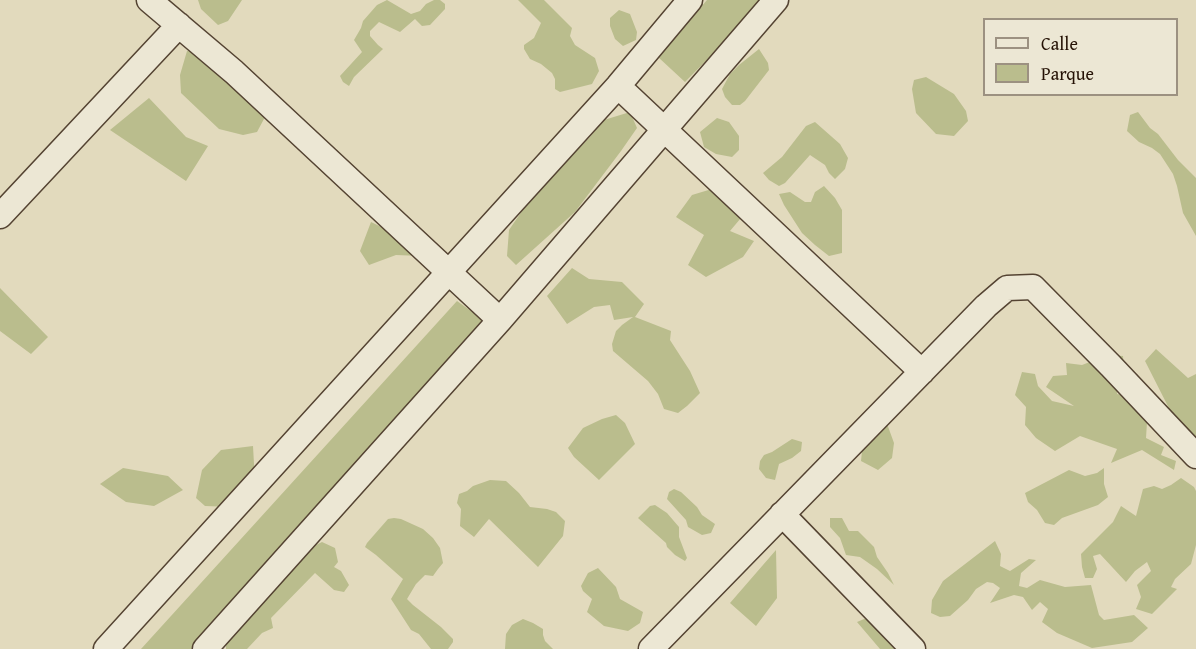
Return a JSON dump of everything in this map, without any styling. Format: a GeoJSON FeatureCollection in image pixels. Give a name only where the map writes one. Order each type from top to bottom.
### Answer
{"type":"FeatureCollection","features":[{"type":"Feature","properties":{"kind":"street"},"geometry":{"type":"LineString","coordinates":[[149,0],[234,72],[500,321]]}},
{"type":"Feature","properties":{"kind":"street"},"geometry":{"type":"LineString","coordinates":[[106,649],[618,86],[690,0]]}},
{"type":"Feature","properties":{"kind":"street"},"geometry":{"type":"LineString","coordinates":[[205,649],[500,321],[776,0]]}},
{"type":"Feature","properties":{"kind":"street"},"geometry":{"type":"LineString","coordinates":[[0,216],[179,25]]}},
{"type":"Feature","properties":{"kind":"street"},"geometry":{"type":"LineString","coordinates":[[618,86],[922,372]]}},
{"type":"Feature","properties":{"kind":"street"},"geometry":{"type":"LineString","coordinates":[[651,649],[986,306],[1007,288],[1033,287],[1196,456]]}},
{"type":"Feature","properties":{"kind":"street"},"geometry":{"type":"LineString","coordinates":[[782,514],[912,649]]}},
{"type":"Feature","properties":{"kind":"green space"},"geometry":{"type":"Polygon","coordinates":[[[198,0],[242,0],[228,21],[218,25],[201,9],[198,0]]]}},
{"type":"Feature","properties":{"kind":"green space"},"geometry":{"type":"Polygon","coordinates":[[[387,0],[411,14],[420,11],[434,0],[440,0],[445,4],[445,9],[430,25],[422,26],[415,19],[400,32],[379,22],[370,31],[370,36],[383,49],[354,77],[349,86],[340,76],[362,52],[354,40],[363,21],[377,5],[387,0]]]}},
{"type":"Feature","properties":{"kind":"green space"},"geometry":{"type":"Polygon","coordinates":[[[518,0],[544,0],[572,28],[570,36],[575,45],[595,58],[599,71],[592,84],[560,92],[555,89],[555,79],[552,73],[530,59],[524,49],[524,45],[534,38],[541,23],[518,0]]]}},
{"type":"Feature","properties":{"kind":"green space"},"geometry":{"type":"Polygon","coordinates":[[[707,0],[766,0],[685,82],[658,57],[707,0]]]}},
{"type":"Feature","properties":{"kind":"green space"},"geometry":{"type":"Polygon","coordinates":[[[619,10],[630,14],[637,32],[636,40],[623,46],[615,39],[610,26],[610,18],[619,10]]]}},
{"type":"Feature","properties":{"kind":"green space"},"geometry":{"type":"Polygon","coordinates":[[[759,49],[768,63],[769,70],[745,101],[740,105],[732,105],[722,89],[730,74],[759,49]]]}},
{"type":"Feature","properties":{"kind":"green space"},"geometry":{"type":"Polygon","coordinates":[[[187,51],[199,52],[265,117],[257,132],[243,135],[219,129],[181,93],[180,75],[187,51]]]}},
{"type":"Feature","properties":{"kind":"green space"},"geometry":{"type":"Polygon","coordinates":[[[926,77],[954,94],[966,111],[968,121],[954,136],[936,134],[916,113],[912,89],[914,80],[926,77]]]}},
{"type":"Feature","properties":{"kind":"green space"},"geometry":{"type":"Polygon","coordinates":[[[149,98],[186,137],[208,146],[186,181],[110,130],[149,98]]]}},
{"type":"Feature","properties":{"kind":"green space"},"geometry":{"type":"Polygon","coordinates":[[[630,112],[637,128],[621,151],[575,212],[516,265],[507,256],[509,230],[533,195],[604,120],[630,112]]]}},
{"type":"Feature","properties":{"kind":"green space"},"geometry":{"type":"Polygon","coordinates":[[[1138,112],[1196,178],[1196,236],[1183,213],[1173,174],[1160,154],[1139,142],[1127,131],[1130,115],[1138,112]]]}},
{"type":"Feature","properties":{"kind":"green space"},"geometry":{"type":"Polygon","coordinates":[[[717,118],[729,122],[739,136],[739,150],[732,157],[716,154],[704,147],[700,132],[717,118]]]}},
{"type":"Feature","properties":{"kind":"green space"},"geometry":{"type":"Polygon","coordinates":[[[815,122],[840,144],[848,158],[845,169],[835,179],[825,165],[810,155],[785,183],[779,186],[769,180],[763,173],[782,157],[806,126],[815,122]]]}},
{"type":"Feature","properties":{"kind":"green space"},"geometry":{"type":"Polygon","coordinates":[[[725,185],[746,212],[730,231],[754,241],[743,257],[706,277],[688,265],[704,235],[676,217],[692,195],[725,185]]]}},
{"type":"Feature","properties":{"kind":"green space"},"geometry":{"type":"Polygon","coordinates":[[[824,186],[842,210],[842,253],[829,256],[802,233],[779,194],[790,192],[805,202],[811,202],[815,192],[824,186]]]}},
{"type":"Feature","properties":{"kind":"green space"},"geometry":{"type":"Polygon","coordinates":[[[371,222],[429,250],[421,256],[396,255],[369,265],[360,251],[371,222]]]}},
{"type":"Feature","properties":{"kind":"green space"},"geometry":{"type":"Polygon","coordinates":[[[572,268],[589,279],[622,282],[644,304],[635,317],[671,331],[670,340],[690,371],[700,393],[687,406],[678,413],[664,409],[658,394],[648,381],[613,351],[612,344],[616,331],[633,317],[614,320],[610,305],[594,307],[567,324],[547,296],[572,268]]]}},
{"type":"Feature","properties":{"kind":"green space"},"geometry":{"type":"Polygon","coordinates":[[[0,288],[48,337],[31,354],[0,331],[0,288]]]}},
{"type":"Feature","properties":{"kind":"green space"},"geometry":{"type":"Polygon","coordinates":[[[457,301],[489,324],[193,649],[141,649],[457,301]]]}},
{"type":"Feature","properties":{"kind":"green space"},"geometry":{"type":"Polygon","coordinates":[[[1156,349],[1188,378],[1196,374],[1196,449],[1179,428],[1145,361],[1156,349]]]}},
{"type":"Feature","properties":{"kind":"green space"},"geometry":{"type":"Polygon","coordinates":[[[1108,355],[1123,356],[1124,372],[1117,394],[1133,396],[1147,422],[1146,438],[1164,447],[1161,455],[1176,461],[1174,470],[1142,450],[1111,463],[1117,449],[1080,436],[1055,451],[1036,438],[1025,425],[1026,407],[1015,395],[1022,372],[1035,374],[1038,386],[1052,401],[1074,406],[1046,387],[1053,376],[1067,375],[1066,363],[1082,365],[1108,355]]]}},
{"type":"Feature","properties":{"kind":"green space"},"geometry":{"type":"Polygon","coordinates":[[[616,415],[625,423],[635,444],[599,480],[574,457],[568,448],[583,428],[616,415]]]}},
{"type":"Feature","properties":{"kind":"green space"},"geometry":{"type":"Polygon","coordinates":[[[886,421],[894,443],[892,458],[878,470],[861,461],[862,451],[886,421]]]}},
{"type":"Feature","properties":{"kind":"green space"},"geometry":{"type":"Polygon","coordinates":[[[792,439],[802,442],[801,451],[779,464],[775,480],[766,478],[759,469],[764,455],[792,439]]]}},
{"type":"Feature","properties":{"kind":"green space"},"geometry":{"type":"Polygon","coordinates":[[[253,446],[255,482],[232,507],[205,506],[196,498],[202,470],[221,450],[253,446]]]}},
{"type":"Feature","properties":{"kind":"green space"},"geometry":{"type":"Polygon","coordinates":[[[123,468],[168,476],[183,490],[154,506],[126,502],[100,484],[123,468]]]}},
{"type":"Feature","properties":{"kind":"green space"},"geometry":{"type":"Polygon","coordinates":[[[1104,468],[1104,484],[1108,497],[1098,505],[1062,518],[1054,525],[1045,523],[1037,510],[1028,502],[1025,493],[1069,470],[1085,476],[1097,473],[1104,468]]]}},
{"type":"Feature","properties":{"kind":"green space"},"geometry":{"type":"Polygon","coordinates":[[[1181,478],[1196,491],[1196,545],[1191,564],[1175,579],[1171,587],[1177,589],[1152,614],[1136,609],[1141,597],[1137,585],[1151,571],[1147,562],[1126,582],[1100,554],[1093,556],[1097,569],[1093,578],[1085,578],[1081,554],[1113,522],[1121,506],[1136,516],[1143,489],[1154,486],[1162,489],[1181,478]]]}},
{"type":"Feature","properties":{"kind":"green space"},"geometry":{"type":"Polygon","coordinates":[[[490,480],[506,481],[530,507],[556,512],[565,521],[563,536],[538,567],[489,519],[474,537],[460,526],[461,509],[457,503],[459,494],[490,480]]]}},
{"type":"Feature","properties":{"kind":"green space"},"geometry":{"type":"Polygon","coordinates":[[[674,489],[681,492],[702,515],[715,524],[711,533],[702,535],[688,527],[686,520],[667,499],[669,492],[674,489]]]}},
{"type":"Feature","properties":{"kind":"green space"},"geometry":{"type":"Polygon","coordinates":[[[655,505],[667,513],[679,527],[679,537],[687,558],[685,561],[675,555],[666,543],[638,518],[650,506],[655,505]]]}},
{"type":"Feature","properties":{"kind":"green space"},"geometry":{"type":"Polygon","coordinates":[[[394,518],[423,529],[440,548],[443,563],[433,576],[425,575],[416,584],[407,599],[453,639],[448,649],[431,649],[419,634],[411,630],[391,599],[403,579],[365,547],[388,519],[394,518]]]}},
{"type":"Feature","properties":{"kind":"green space"},"geometry":{"type":"Polygon","coordinates":[[[830,518],[842,518],[849,531],[858,531],[874,547],[877,557],[894,585],[860,557],[846,555],[840,538],[830,527],[830,518]]]}},
{"type":"Feature","properties":{"kind":"green space"},"geometry":{"type":"Polygon","coordinates":[[[995,541],[1001,554],[1000,566],[1010,571],[1029,559],[1036,560],[1021,573],[1019,586],[1027,588],[1040,580],[1065,587],[1091,585],[1099,615],[1104,620],[1134,615],[1148,628],[1132,642],[1092,648],[1057,633],[1042,622],[1048,609],[1040,602],[1032,610],[1023,597],[1014,595],[990,603],[1000,588],[987,582],[976,589],[968,600],[950,616],[940,617],[931,613],[932,600],[943,581],[995,541]]]}},
{"type":"Feature","properties":{"kind":"green space"},"geometry":{"type":"Polygon","coordinates":[[[322,542],[335,548],[338,562],[334,567],[341,571],[349,585],[344,592],[334,590],[315,573],[271,618],[273,628],[262,633],[247,649],[226,649],[226,641],[306,550],[322,542]]]}},
{"type":"Feature","properties":{"kind":"green space"},"geometry":{"type":"Polygon","coordinates":[[[776,550],[777,598],[756,626],[730,603],[776,550]]]}},
{"type":"Feature","properties":{"kind":"green space"},"geometry":{"type":"Polygon","coordinates":[[[598,568],[616,587],[620,599],[643,612],[640,623],[628,631],[604,626],[587,612],[592,599],[581,586],[588,573],[598,568]]]}},
{"type":"Feature","properties":{"kind":"green space"},"geometry":{"type":"Polygon","coordinates":[[[876,614],[908,649],[880,649],[857,622],[876,614]]]}},
{"type":"Feature","properties":{"kind":"green space"},"geometry":{"type":"Polygon","coordinates":[[[523,619],[543,629],[545,641],[553,649],[505,649],[506,634],[512,625],[523,619]]]}}]}
